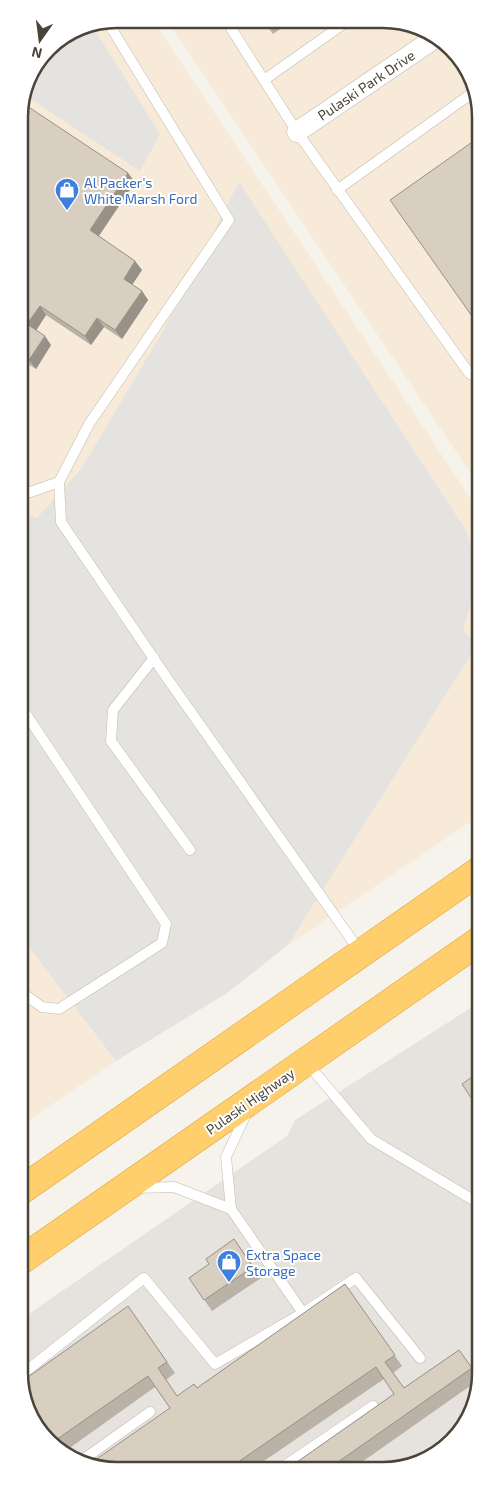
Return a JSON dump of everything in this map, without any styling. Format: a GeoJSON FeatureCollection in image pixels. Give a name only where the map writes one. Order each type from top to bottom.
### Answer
{"type":"FeatureCollection","features":[{"type":"Feature","properties":{"kind":"highway"},"geometry":{"type":"LineString","coordinates":[[28,1185],[471,876]]}},
{"type":"Feature","properties":{"kind":"highway","name":"Pulaski Highway"},"geometry":{"type":"LineString","coordinates":[[28,1255],[471,947]]}},
{"type":"Feature","properties":{"kind":"street","name":"Pulaski Park Drive"},"geometry":{"type":"LineString","coordinates":[[297,132],[430,41]]}},
{"type":"Feature","properties":{"kind":"lane"},"geometry":{"type":"LineString","coordinates":[[111,28],[229,220],[89,424],[59,482],[61,522],[362,954]]}},
{"type":"Feature","properties":{"kind":"lane"},"geometry":{"type":"LineString","coordinates":[[230,28],[337,190],[472,375]]}},
{"type":"Feature","properties":{"kind":"lane"},"geometry":{"type":"LineString","coordinates":[[264,80],[338,28]]}},
{"type":"Feature","properties":{"kind":"lane"},"geometry":{"type":"LineString","coordinates":[[337,190],[469,95]]}},
{"type":"Feature","properties":{"kind":"lane"},"geometry":{"type":"LineString","coordinates":[[28,493],[59,482]]}},
{"type":"Feature","properties":{"kind":"lane"},"geometry":{"type":"LineString","coordinates":[[154,658],[113,710],[111,741],[190,850]]}},
{"type":"Feature","properties":{"kind":"lane"},"geometry":{"type":"LineString","coordinates":[[28,717],[166,924],[162,943],[59,1009],[42,1007],[28,997]]}},
{"type":"Feature","properties":{"kind":"lane"},"geometry":{"type":"LineString","coordinates":[[306,1062],[371,1139],[471,1199]]}},
{"type":"Feature","properties":{"kind":"lane"},"geometry":{"type":"LineString","coordinates":[[252,1100],[226,1156],[231,1209],[303,1313]]}},
{"type":"Feature","properties":{"kind":"lane"},"geometry":{"type":"LineString","coordinates":[[125,1188],[174,1187],[231,1209]]}},
{"type":"Feature","properties":{"kind":"lane"},"geometry":{"type":"LineString","coordinates":[[28,1369],[144,1278],[215,1364],[303,1313],[356,1278],[420,1358]]}},
{"type":"Feature","properties":{"kind":"lane"},"geometry":{"type":"LineString","coordinates":[[290,1462],[373,1406]]}},
{"type":"Feature","properties":{"kind":"lane"},"geometry":{"type":"LineString","coordinates":[[86,1457],[150,1412]]}},
{"type":"Feature","properties":{"kind":"shaded area"},"geometry":{"type":"Polygon","coordinates":[[[158,28],[472,500],[471,821],[28,1121],[28,110],[32,88],[44,65],[65,65],[65,44],[67,42],[82,34],[99,29],[158,28]]]}},
{"type":"Feature","properties":{"kind":"shaded area"},"geometry":{"type":"Polygon","coordinates":[[[172,28],[400,29],[432,42],[453,62],[460,72],[470,99],[472,116],[472,475],[172,28]]]}},
{"type":"Feature","properties":{"kind":"shaded area"},"geometry":{"type":"Polygon","coordinates":[[[95,30],[160,134],[140,171],[29,98],[32,88],[44,65],[65,65],[65,44],[82,34],[95,30]]]}},
{"type":"Feature","properties":{"kind":"shaded area"},"geometry":{"type":"Polygon","coordinates":[[[239,182],[467,532],[472,547],[472,601],[463,630],[472,639],[472,654],[288,945],[227,993],[116,1061],[28,946],[28,514],[37,518],[82,468],[164,329],[239,182]]]}},
{"type":"Feature","properties":{"kind":"shaded area"},"geometry":{"type":"Polygon","coordinates":[[[471,1008],[471,1380],[470,1391],[460,1418],[453,1428],[432,1448],[417,1456],[389,1462],[110,1462],[88,1458],[67,1448],[46,1428],[32,1402],[28,1380],[28,1314],[287,1136],[295,1120],[471,1008]]]}},
{"type":"Feature","properties":{"kind":"building","name":"Al Packer's White Marsh Ford"},"geometry":{"type":"Polygon","coordinates":[[[28,107],[128,173],[90,230],[135,261],[124,279],[142,291],[115,330],[97,318],[85,336],[40,306],[28,323],[28,107]]]}},
{"type":"Feature","properties":{"kind":"building"},"geometry":{"type":"Polygon","coordinates":[[[472,142],[472,316],[390,200],[472,142]]]}},
{"type":"Feature","properties":{"kind":"building","name":"Al Packer's White Marsh Ford"},"geometry":{"type":"Polygon","coordinates":[[[28,325],[45,336],[28,359],[28,325]]]}},
{"type":"Feature","properties":{"kind":"building"},"geometry":{"type":"Polygon","coordinates":[[[471,1078],[471,1098],[462,1084],[471,1078]]]}},
{"type":"Feature","properties":{"kind":"building"},"geometry":{"type":"Polygon","coordinates":[[[234,1239],[253,1267],[204,1300],[189,1278],[209,1264],[206,1259],[234,1239]]]}},
{"type":"Feature","properties":{"kind":"building"},"geometry":{"type":"Polygon","coordinates":[[[345,1284],[395,1355],[385,1362],[404,1388],[459,1350],[471,1367],[471,1369],[338,1462],[297,1462],[394,1394],[376,1367],[238,1462],[110,1462],[95,1460],[170,1408],[148,1376],[57,1439],[39,1418],[29,1391],[28,1377],[128,1306],[167,1362],[158,1368],[177,1396],[194,1384],[197,1388],[345,1284]]]}},
{"type":"Feature","properties":{"kind":"place","name":"Al Packer's White Marsh Ford"},"geometry":{"type":"Point","coordinates":[67,211]}},
{"type":"Feature","properties":{"kind":"place","name":"Extra Space Storage"},"geometry":{"type":"Point","coordinates":[229,1283]}}]}
